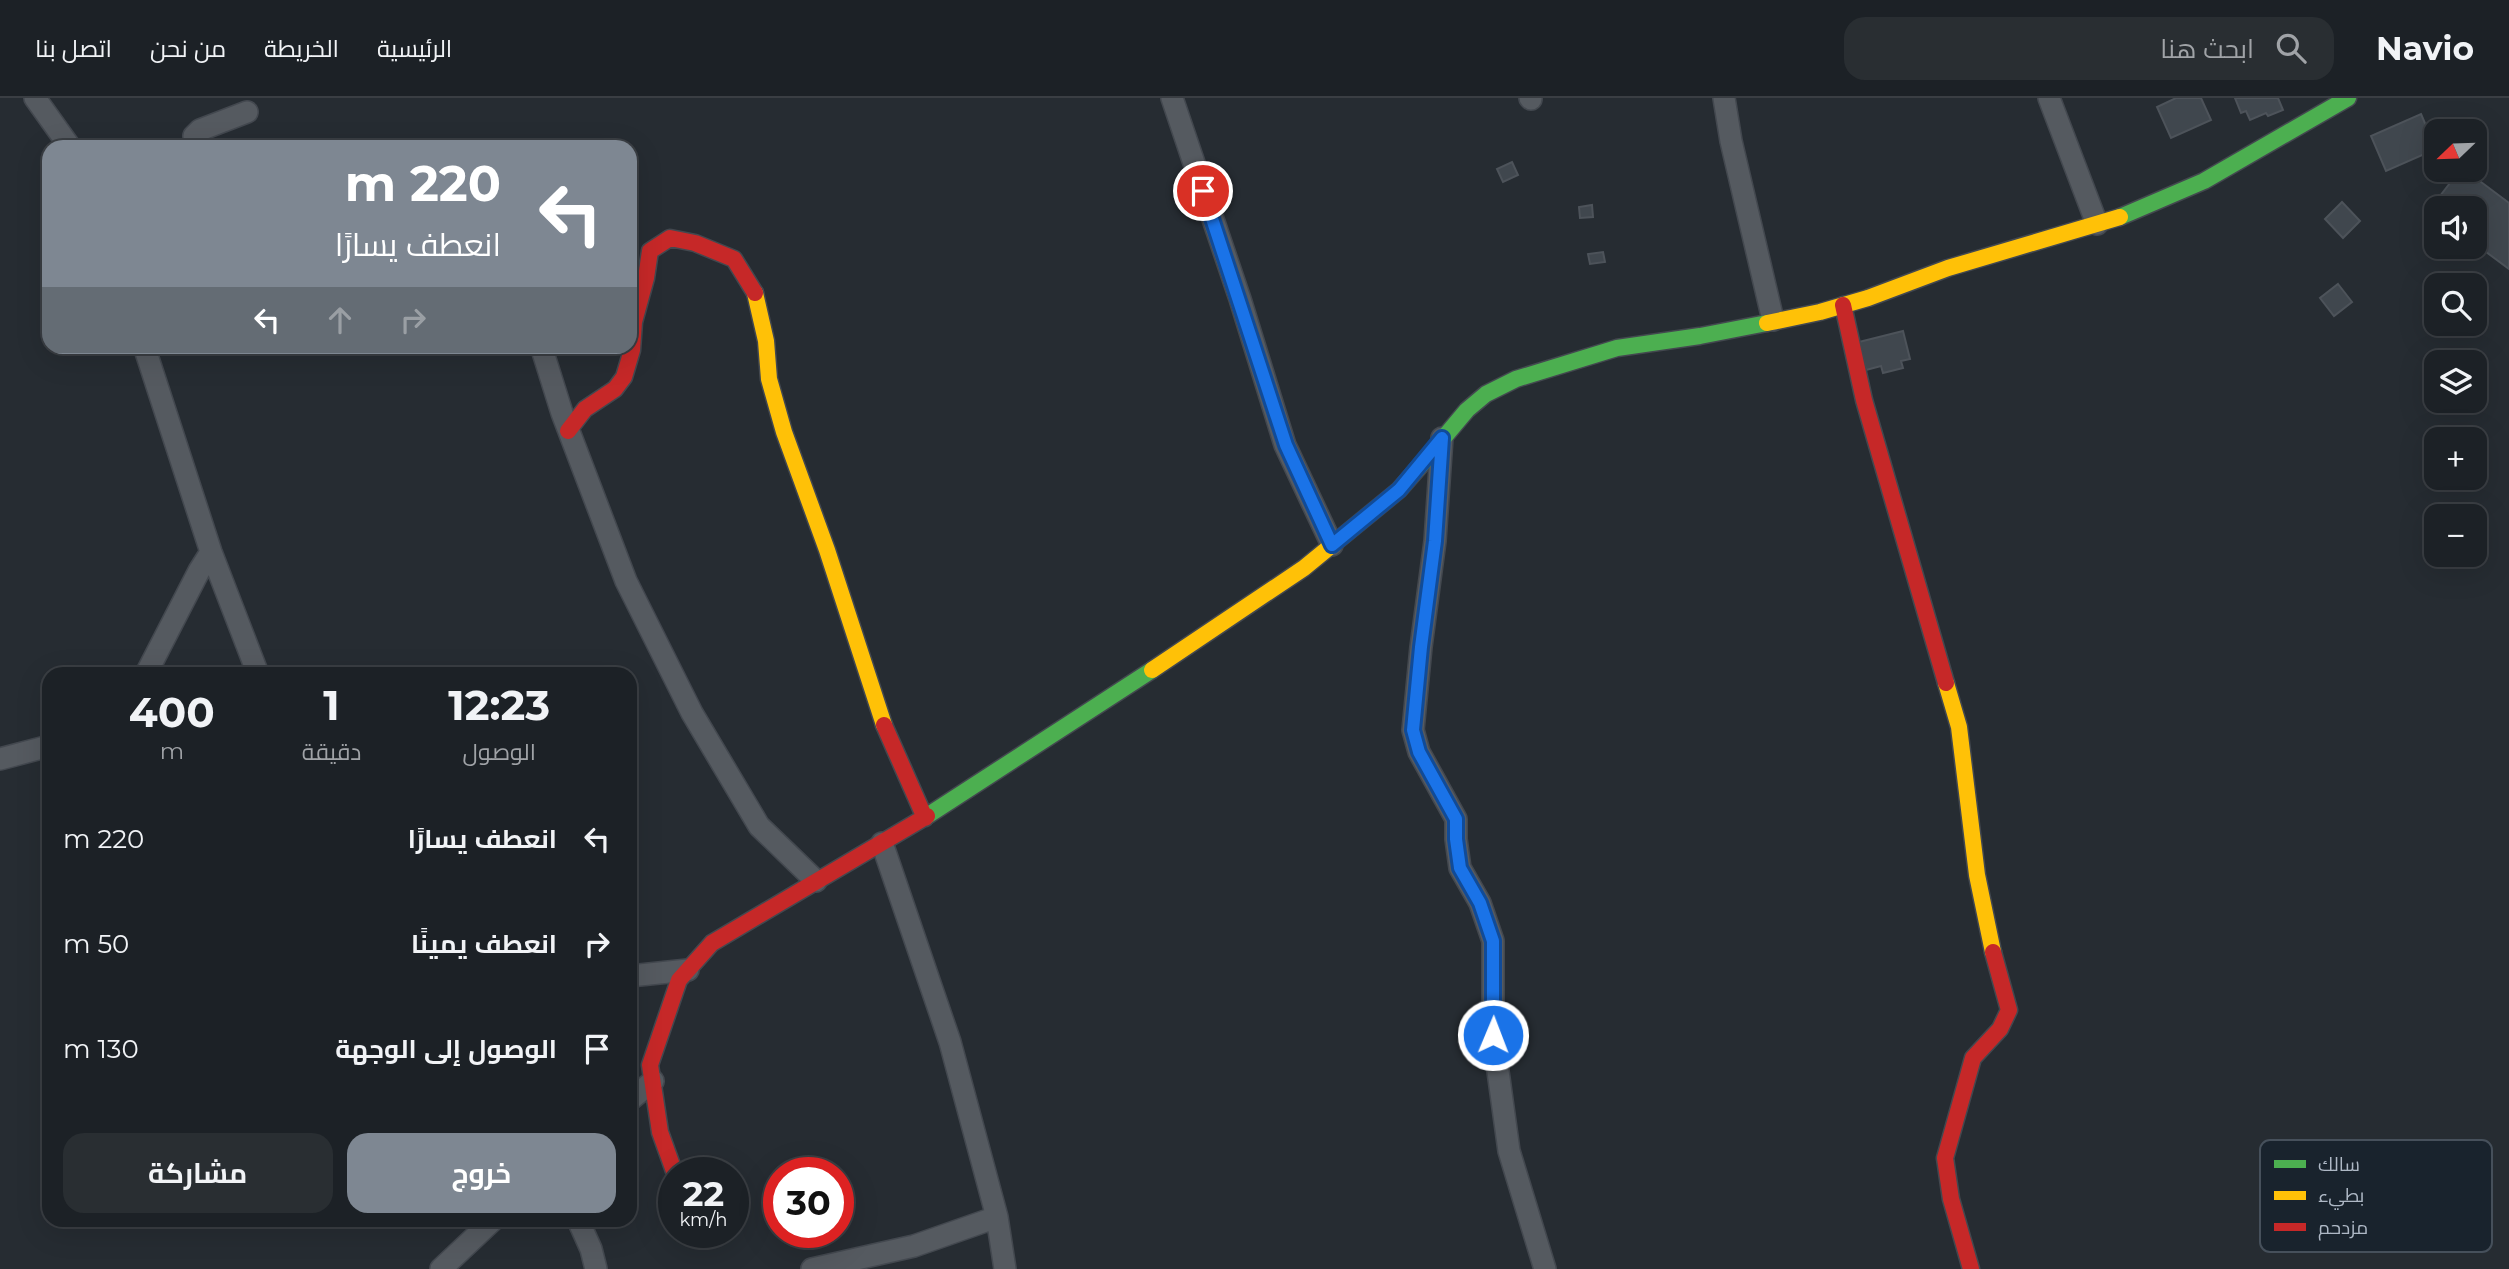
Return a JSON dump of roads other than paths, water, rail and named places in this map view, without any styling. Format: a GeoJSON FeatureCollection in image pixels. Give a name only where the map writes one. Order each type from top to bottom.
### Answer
{"type":"FeatureCollection","features":[{"type":"Feature","properties":{"kind":"street"},"geometry":{"type":"LineString","coordinates":[[35,98],[65,140]]}},
{"type":"Feature","properties":{"kind":"street"},"geometry":{"type":"LineString","coordinates":[[1172,98],[1286,445],[1332,545]]}},
{"type":"Feature","properties":{"kind":"street"},"geometry":{"type":"LineString","coordinates":[[1724,98],[1773,320]]}},
{"type":"Feature","properties":{"kind":"street"},"geometry":{"type":"LineString","coordinates":[[2049,98],[2097,224]]}},
{"type":"Feature","properties":{"kind":"street"},"geometry":{"type":"LineString","coordinates":[[669,1157],[660,1132],[650,1065],[679,981],[712,943],[925,818],[1304,568],[1399,490],[1467,410],[1486,394],[1516,379],[1616,348],[1700,336],[1821,312],[1948,268],[2113,220],[2204,181],[2348,98]]}},
{"type":"Feature","properties":{"kind":"street"},"geometry":{"type":"LineString","coordinates":[[194,140],[194,136],[200,130],[247,112]]}},
{"type":"Feature","properties":{"kind":"street"},"geometry":{"type":"LineString","coordinates":[[637,312],[650,251],[670,238],[695,243],[734,259],[755,292],[766,341],[769,379],[784,432],[827,550],[882,720],[925,818]]}},
{"type":"Feature","properties":{"kind":"street"},"geometry":{"type":"LineString","coordinates":[[1843,305],[1864,400],[1959,727],[1977,874],[1990,941],[2009,1010],[2000,1029],[1973,1058],[1945,1158],[1951,1199],[1971,1269]]}},
{"type":"Feature","properties":{"kind":"street"},"geometry":{"type":"LineString","coordinates":[[147,354],[211,552],[255,667]]}},
{"type":"Feature","properties":{"kind":"street"},"geometry":{"type":"LineString","coordinates":[[544,354],[568,431],[626,581],[692,713],[759,826],[816,881]]}},
{"type":"Feature","properties":{"kind":"street"},"geometry":{"type":"LineString","coordinates":[[568,431],[585,409],[615,389],[624,377],[631,354]]}},
{"type":"Feature","properties":{"kind":"street"},"geometry":{"type":"LineString","coordinates":[[1442,438],[1435,541],[1413,730],[1419,752],[1456,819],[1460,868],[1480,903],[1493,941],[1493,1035],[1509,1151],[1545,1269]]}},
{"type":"Feature","properties":{"kind":"street"},"geometry":{"type":"LineString","coordinates":[[150,667],[211,552]]}},
{"type":"Feature","properties":{"kind":"street"},"geometry":{"type":"LineString","coordinates":[[0,759],[42,748]]}},
{"type":"Feature","properties":{"kind":"street"},"geometry":{"type":"LineString","coordinates":[[882,843],[950,1042],[997,1216],[1005,1269]]}},
{"type":"Feature","properties":{"kind":"street"},"geometry":{"type":"LineString","coordinates":[[637,975],[688,970]]}},
{"type":"Feature","properties":{"kind":"street"},"geometry":{"type":"LineString","coordinates":[[637,1094],[653,1081]]}},
{"type":"Feature","properties":{"kind":"street"},"geometry":{"type":"LineString","coordinates":[[812,1269],[914,1246],[997,1216]]}},
{"type":"Feature","properties":{"kind":"street"},"geometry":{"type":"LineString","coordinates":[[441,1269],[486,1227]]}},
{"type":"Feature","properties":{"kind":"street"},"geometry":{"type":"LineString","coordinates":[[581,1227],[596,1269]]}}]}
